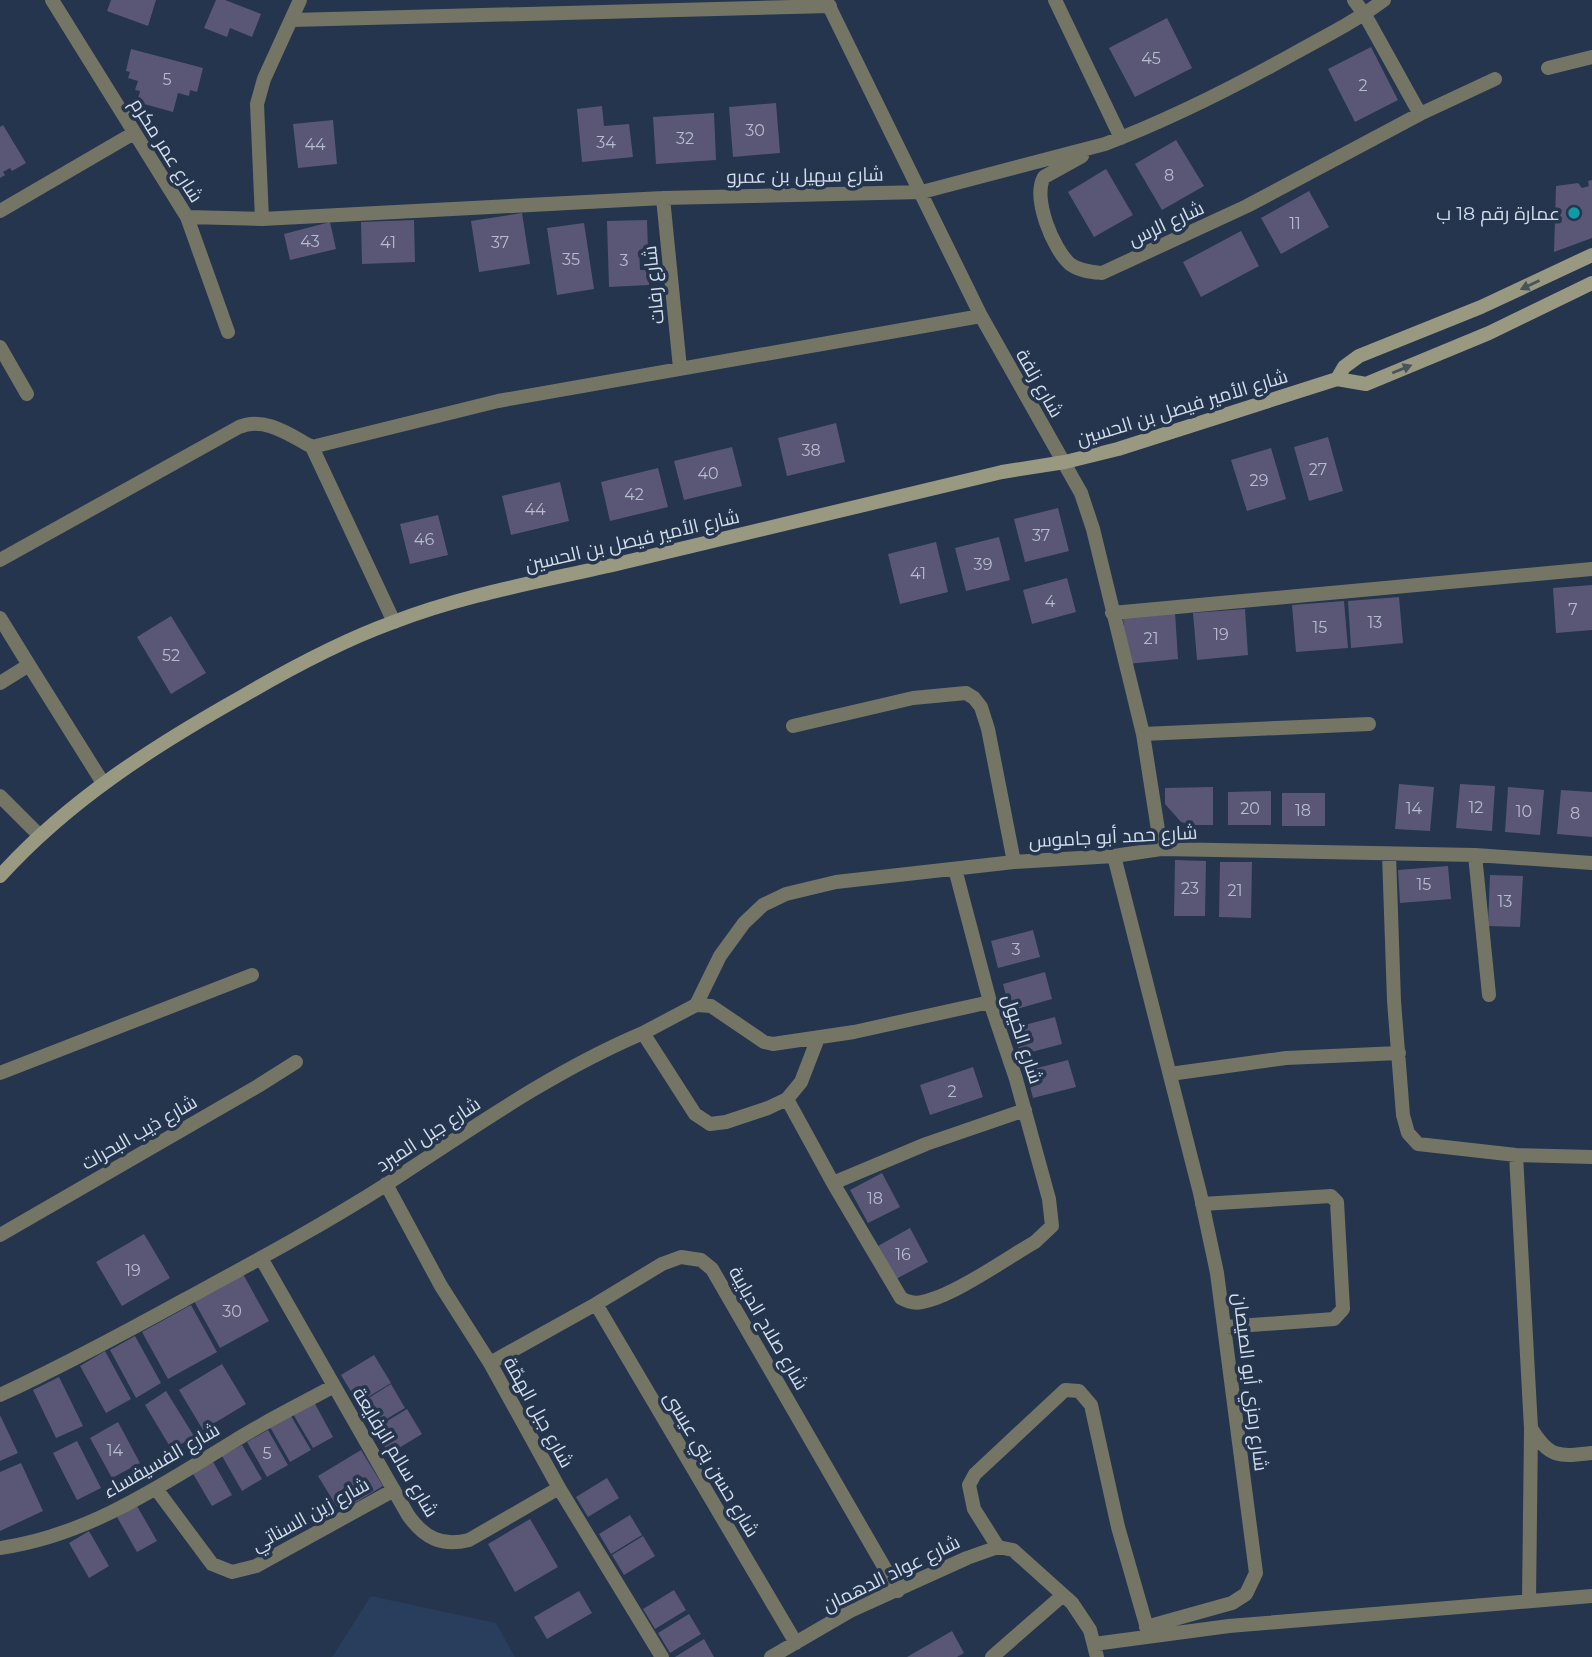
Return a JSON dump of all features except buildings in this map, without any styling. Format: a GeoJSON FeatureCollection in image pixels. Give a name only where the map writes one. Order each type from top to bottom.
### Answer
{"type":"FeatureCollection","features":[{"type":"Feature","properties":{"kind":"street","name":"شارع عمر مكرم"},"geometry":{"type":"LineString","coordinates":[[52,0],[187,217],[228,332]]}},
{"type":"Feature","properties":{"kind":"street"},"geometry":{"type":"LineString","coordinates":[[262,219],[257,104],[264,79],[300,0]]}},
{"type":"Feature","properties":{"kind":"street"},"geometry":{"type":"LineString","coordinates":[[1055,0],[1121,138]]}},
{"type":"Feature","properties":{"kind":"street"},"geometry":{"type":"LineString","coordinates":[[1354,0],[1420,114]]}},
{"type":"Feature","properties":{"kind":"street","name":"شارع سهيل بن عمرو"},"geometry":{"type":"LineString","coordinates":[[187,217],[262,219],[663,198],[922,192],[1121,138],[1187,110],[1365,15],[1384,0]]}},
{"type":"Feature","properties":{"kind":"street"},"geometry":{"type":"LineString","coordinates":[[292,20],[828,3]]}},
{"type":"Feature","properties":{"kind":"street","name":"شارع زلفة"},"geometry":{"type":"LineString","coordinates":[[828,3],[981,316],[1065,462],[1088,511],[1143,734],[1161,849]]}},
{"type":"Feature","properties":{"kind":"street"},"geometry":{"type":"LineString","coordinates":[[1548,68],[1592,57]]}},
{"type":"Feature","properties":{"kind":"street","name":"شارع الرس"},"geometry":{"type":"LineString","coordinates":[[1105,144],[1044,177],[1040,188],[1044,216],[1059,248],[1071,264],[1097,273],[1109,271],[1247,206],[1420,114],[1495,79]]}},
{"type":"Feature","properties":{"kind":"street"},"geometry":{"type":"LineString","coordinates":[[0,211],[134,133]]}},
{"type":"Feature","properties":{"kind":"street","name":"شارع رفات"},"geometry":{"type":"LineString","coordinates":[[663,198],[680,368]]}},
{"type":"Feature","properties":{"kind":"street","name":"شارع الأمير فيصل بن الحسين"},"geometry":{"type":"LineString","coordinates":[[1337,379],[1344,367],[1359,355],[1481,307],[1592,255]]}},
{"type":"Feature","properties":{"kind":"street","name":"شارع الأمير فيصل بن الحسين"},"geometry":{"type":"LineString","coordinates":[[0,876],[39,835],[103,783],[178,733],[270,680],[350,639],[394,621],[488,594],[1002,472],[1065,462],[1118,449],[1337,379],[1366,384],[1489,333],[1592,283]]}},
{"type":"Feature","properties":{"kind":"street"},"geometry":{"type":"LineString","coordinates":[[0,560],[247,423],[265,425],[312,447],[498,401],[981,316]]}},
{"type":"Feature","properties":{"kind":"street"},"geometry":{"type":"LineString","coordinates":[[0,347],[27,394]]}},
{"type":"Feature","properties":{"kind":"street"},"geometry":{"type":"LineString","coordinates":[[312,447],[394,621]]}},
{"type":"Feature","properties":{"kind":"street"},"geometry":{"type":"LineString","coordinates":[[1112,613],[1592,569]]}},
{"type":"Feature","properties":{"kind":"street"},"geometry":{"type":"LineString","coordinates":[[0,618],[103,783]]}},
{"type":"Feature","properties":{"kind":"street"},"geometry":{"type":"LineString","coordinates":[[0,683],[29,665]]}},
{"type":"Feature","properties":{"kind":"street"},"geometry":{"type":"LineString","coordinates":[[793,726],[913,698],[966,694],[974,698],[981,707],[988,729],[1014,862]]}},
{"type":"Feature","properties":{"kind":"street"},"geometry":{"type":"LineString","coordinates":[[1143,734],[1369,724]]}},
{"type":"Feature","properties":{"kind":"street"},"geometry":{"type":"LineString","coordinates":[[0,796],[39,835]]}},
{"type":"Feature","properties":{"kind":"street","name":"شارع حمد أبو جاموس"},"geometry":{"type":"LineString","coordinates":[[696,1006],[720,956],[744,923],[763,905],[786,894],[836,882],[1014,862],[1114,856],[1161,849],[1475,855],[1592,863]]}},
{"type":"Feature","properties":{"kind":"street"},"geometry":{"type":"LineString","coordinates":[[1389,854],[1394,1001],[1403,1115],[1408,1133],[1418,1144],[1516,1155],[1592,1157]]}},
{"type":"Feature","properties":{"kind":"street"},"geometry":{"type":"LineString","coordinates":[[1475,855],[1489,995]]}},
{"type":"Feature","properties":{"kind":"street","name":"شارع رمزي أبو الصيصان"},"geometry":{"type":"LineString","coordinates":[[1114,856],[1217,1273],[1256,1573],[1246,1594],[1232,1603],[1148,1632]]}},
{"type":"Feature","properties":{"kind":"street","name":"شارع الخيول"},"geometry":{"type":"LineString","coordinates":[[833,1183],[892,1285],[901,1298],[909,1303],[921,1303],[952,1290],[1047,1233],[1052,1221],[1049,1199],[1025,1110],[990,1002],[955,869]]}},
{"type":"Feature","properties":{"kind":"street"},"geometry":{"type":"LineString","coordinates":[[0,1073],[252,975]]}},
{"type":"Feature","properties":{"kind":"street"},"geometry":{"type":"LineString","coordinates":[[696,1006],[711,1006],[764,1042],[773,1044],[818,1038],[990,1002]]}},
{"type":"Feature","properties":{"kind":"street","name":"شارع جبل المبرد"},"geometry":{"type":"LineString","coordinates":[[1,1391],[118,1336],[261,1258],[386,1184],[480,1122],[573,1066],[696,1006]]}},
{"type":"Feature","properties":{"kind":"street"},"geometry":{"type":"LineString","coordinates":[[643,1033],[695,1114],[710,1124],[758,1112],[787,1098],[801,1082],[818,1038]]}},
{"type":"Feature","properties":{"kind":"street"},"geometry":{"type":"LineString","coordinates":[[1170,1074],[1286,1058],[1399,1053]]}},
{"type":"Feature","properties":{"kind":"street","name":"شارع ذيب البحرات"},"geometry":{"type":"LineString","coordinates":[[0,1235],[296,1062]]}},
{"type":"Feature","properties":{"kind":"street"},"geometry":{"type":"LineString","coordinates":[[787,1098],[833,1183],[926,1144],[1025,1110]]}},
{"type":"Feature","properties":{"kind":"street"},"geometry":{"type":"LineString","coordinates":[[1516,1155],[1531,1428],[1529,1601]]}},
{"type":"Feature","properties":{"kind":"street","name":"شارع جبل الهمّة"},"geometry":{"type":"LineString","coordinates":[[386,1184],[441,1286],[490,1363],[559,1488],[662,1657]]}},
{"type":"Feature","properties":{"kind":"street"},"geometry":{"type":"LineString","coordinates":[[1202,1204],[1331,1196],[1337,1202],[1343,1310],[1334,1319],[1224,1327]]}},
{"type":"Feature","properties":{"kind":"street","name":"شارع صلاح الدبايبة"},"geometry":{"type":"LineString","coordinates":[[490,1363],[662,1264],[681,1257],[701,1260],[712,1269],[898,1591]]}},
{"type":"Feature","properties":{"kind":"street","name":"شارع سالم الرفايعة"},"geometry":{"type":"LineString","coordinates":[[261,1258],[408,1515],[424,1534],[433,1540],[454,1544],[469,1540],[559,1488]]}},
{"type":"Feature","properties":{"kind":"street","name":"شارع حسن بني عيسى"},"geometry":{"type":"LineString","coordinates":[[596,1304],[796,1643]]}},
{"type":"Feature","properties":{"kind":"street","name":"شارع الفسيفساء"},"geometry":{"type":"LineString","coordinates":[[0,1548],[65,1531],[126,1506],[157,1490],[234,1441],[334,1386]]}},
{"type":"Feature","properties":{"kind":"street"},"geometry":{"type":"LineString","coordinates":[[1148,1632],[1118,1527],[1091,1405],[1079,1391],[1065,1390],[975,1474],[969,1485],[974,1509],[998,1547],[1013,1550],[1072,1603],[1084,1619],[1096,1651],[1148,1632],[1592,1596]]}},
{"type":"Feature","properties":{"kind":"street"},"geometry":{"type":"LineString","coordinates":[[1531,1428],[1548,1451],[1571,1455],[1592,1453]]}},
{"type":"Feature","properties":{"kind":"street","name":"شارع زين السناتي"},"geometry":{"type":"LineString","coordinates":[[157,1490],[212,1564],[232,1572],[256,1566],[394,1490]]}},
{"type":"Feature","properties":{"kind":"street","name":"شارع عواد الدهمان"},"geometry":{"type":"LineString","coordinates":[[771,1657],[852,1610],[967,1558],[998,1547]]}},
{"type":"Feature","properties":{"kind":"street"},"geometry":{"type":"LineString","coordinates":[[992,1657],[1062,1596]]}},
{"type":"Feature","properties":{"kind":"shaded area"},"geometry":{"type":"Polygon","coordinates":[[[371,1596],[496,1623],[515,1657],[332,1657],[371,1596]]]}},
{"type":"Feature","properties":{"kind":"place","name":"عمارة رقم 18 ب"},"geometry":{"type":"Point","coordinates":[1574,213]}}]}
